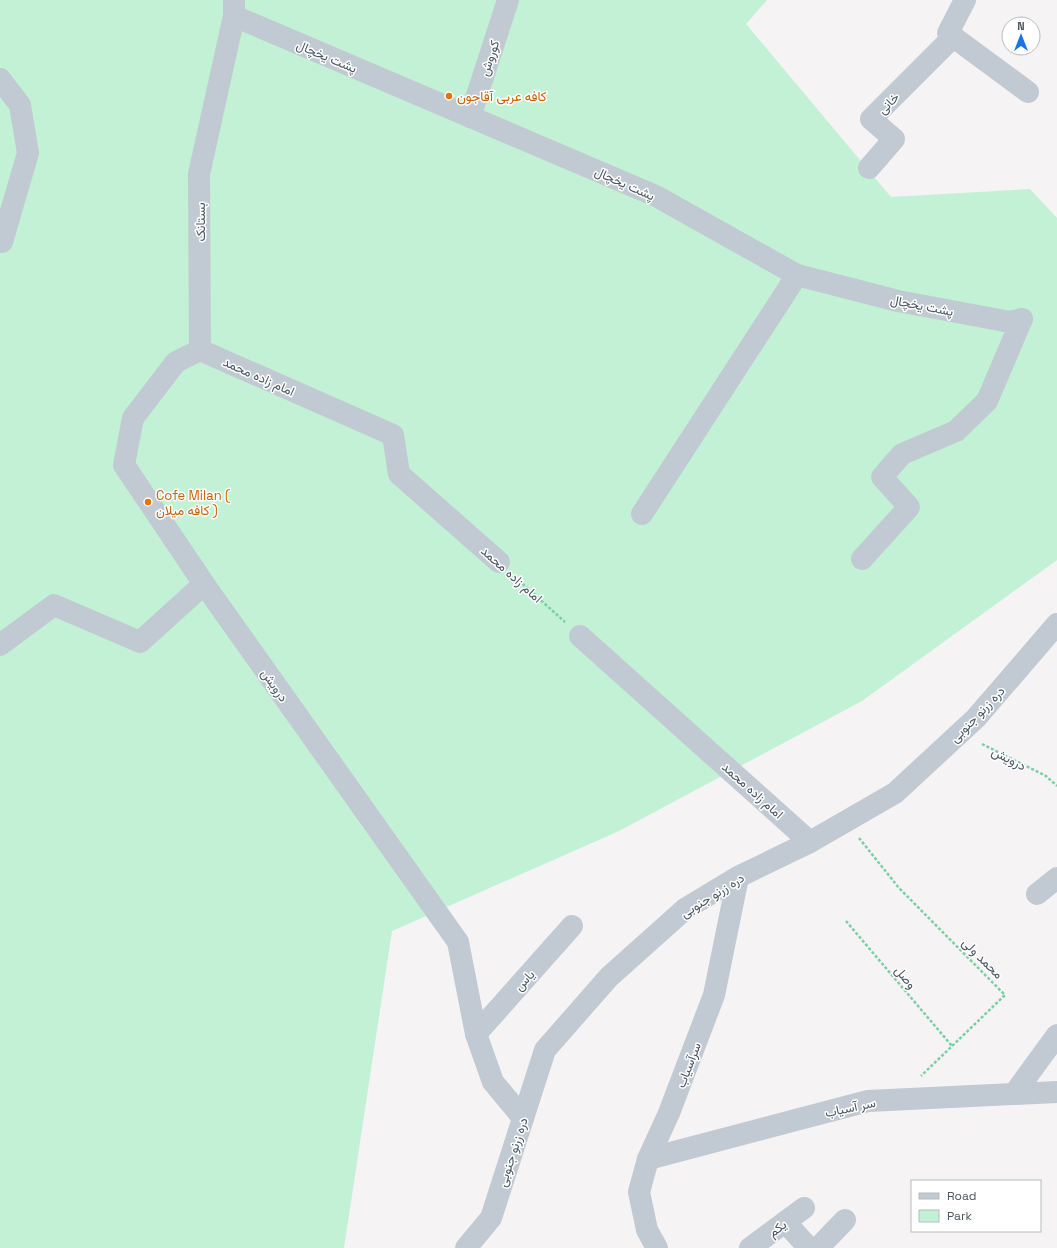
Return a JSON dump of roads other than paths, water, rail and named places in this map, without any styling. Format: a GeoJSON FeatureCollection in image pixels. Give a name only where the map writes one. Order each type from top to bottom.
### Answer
{"type":"FeatureCollection","features":[{"type":"Feature","properties":{"kind":"street","name":"کوروش"},"geometry":{"type":"LineString","coordinates":[[470,117],[508,0]]}},
{"type":"Feature","properties":{"kind":"street"},"geometry":{"type":"LineString","coordinates":[[960,2],[948,33],[1028,92]]}},
{"type":"Feature","properties":{"kind":"street","name":"پشت یخچال"},"geometry":{"type":"LineString","coordinates":[[234,8],[470,117],[656,196],[797,275],[898,301],[1010,322],[1022,319],[987,401],[956,431],[902,454],[882,477],[909,507],[862,559]]}},
{"type":"Feature","properties":{"kind":"street","name":"بستانک"},"geometry":{"type":"LineString","coordinates":[[200,350],[200,174],[234,8]]}},
{"type":"Feature","properties":{"kind":"street","name":"خانی"},"geometry":{"type":"LineString","coordinates":[[869,168],[894,140],[871,120],[953,36]]}},
{"type":"Feature","properties":{"kind":"street"},"geometry":{"type":"LineString","coordinates":[[0,79],[20,105],[28,153],[2,242]]}},
{"type":"Feature","properties":{"kind":"street"},"geometry":{"type":"LineString","coordinates":[[642,514],[797,275]]}},
{"type":"Feature","properties":{"kind":"street","name":"درویش"},"geometry":{"type":"LineString","coordinates":[[200,350],[176,362],[133,418],[124,465],[204,584],[458,942],[476,1034]]}},
{"type":"Feature","properties":{"kind":"street","name":"امام زاده محمد"},"geometry":{"type":"LineString","coordinates":[[200,350],[393,435],[399,474],[499,562]]}},
{"type":"Feature","properties":{"kind":"street"},"geometry":{"type":"LineString","coordinates":[[0,645],[54,605],[140,642],[204,584]]}},
{"type":"Feature","properties":{"kind":"street","name":"دره زرنو جنوبی"},"geometry":{"type":"LineString","coordinates":[[466,1248],[491,1218],[545,1050],[604,983],[685,909],[738,877],[810,842],[896,793],[976,718],[1057,624]]}},
{"type":"Feature","properties":{"kind":"street","name":"امام زاده محمد"},"geometry":{"type":"LineString","coordinates":[[580,636],[810,842]]}},
{"type":"Feature","properties":{"kind":"street","name":"سرآسیاب"},"geometry":{"type":"LineString","coordinates":[[657,1248],[647,1230],[639,1192],[648,1159],[675,1099],[714,995],[738,877]]}},
{"type":"Feature","properties":{"kind":"street"},"geometry":{"type":"LineString","coordinates":[[1037,894],[1057,878]]}},
{"type":"Feature","properties":{"kind":"street","name":"یاس"},"geometry":{"type":"LineString","coordinates":[[476,1034],[572,926]]}},
{"type":"Feature","properties":{"kind":"street"},"geometry":{"type":"LineString","coordinates":[[476,1034],[493,1082],[523,1118]]}},
{"type":"Feature","properties":{"kind":"street"},"geometry":{"type":"LineString","coordinates":[[1014,1094],[1057,1035]]}},
{"type":"Feature","properties":{"kind":"street","name":"سر آسیاب"},"geometry":{"type":"LineString","coordinates":[[648,1159],[868,1101],[1057,1092]]}},
{"type":"Feature","properties":{"kind":"street","name":"یکم"},"geometry":{"type":"LineString","coordinates":[[750,1248],[804,1208]]}},
{"type":"Feature","properties":{"kind":"street"},"geometry":{"type":"LineString","coordinates":[[818,1248],[845,1220]]}},
{"type":"Feature","properties":{"kind":"street"},"geometry":{"type":"LineString","coordinates":[[785,1222],[810,1248]]}},
{"type":"Feature","properties":{"kind":"place","name":"کافه عربی آقاجون"},"geometry":{"type":"Point","coordinates":[449,96]}},
{"type":"Feature","properties":{"kind":"place","name":"Cofe Milan ( کافه میلان )"},"geometry":{"type":"Point","coordinates":[148,502]}}]}
